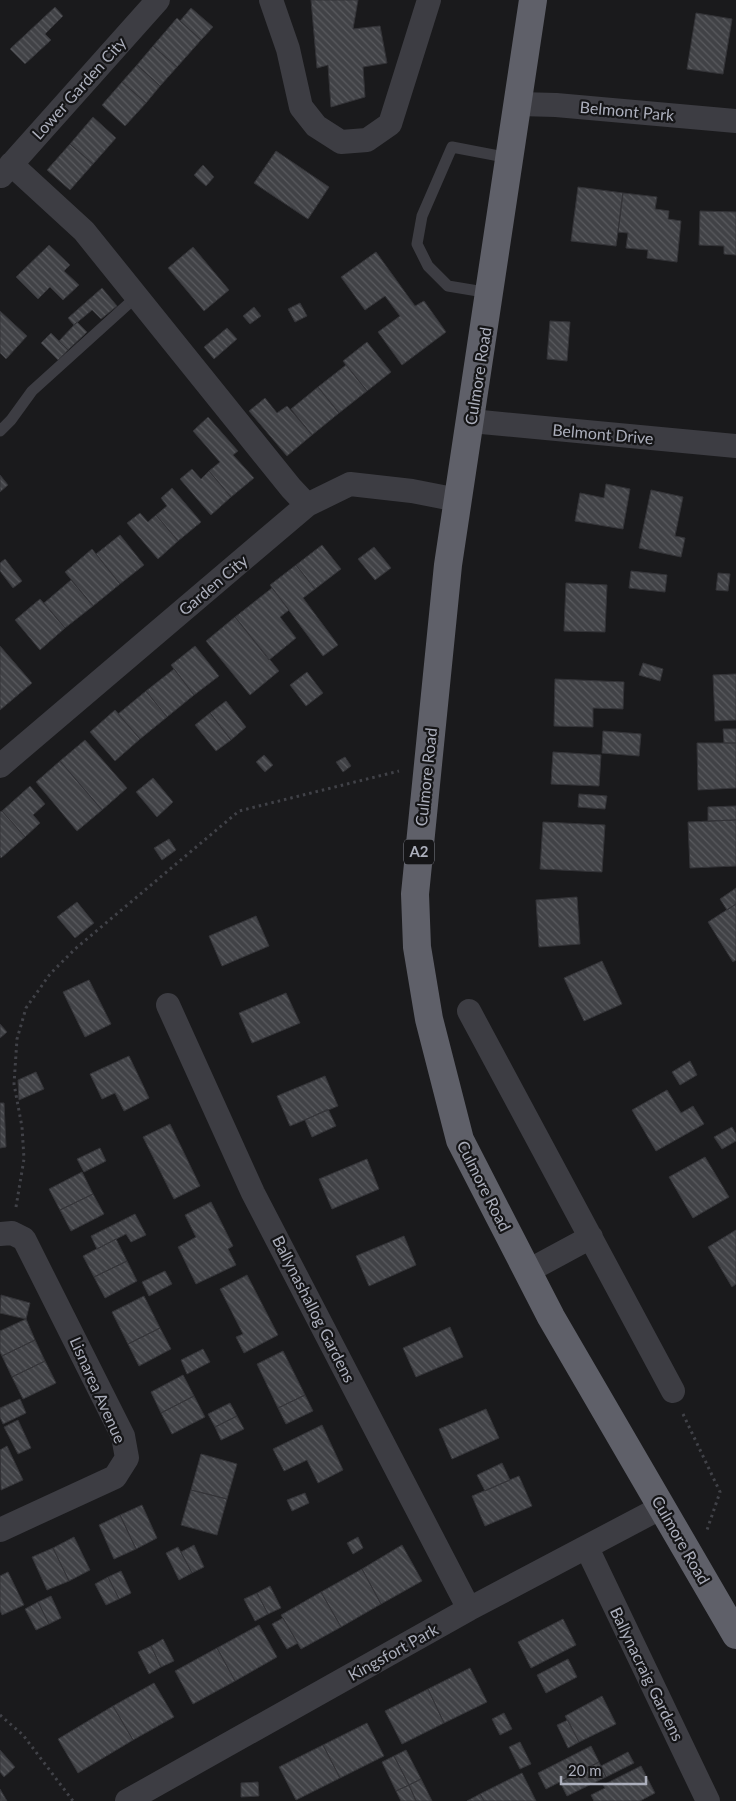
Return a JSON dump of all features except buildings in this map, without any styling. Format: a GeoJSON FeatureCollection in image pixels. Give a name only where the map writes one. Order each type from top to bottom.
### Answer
{"type":"FeatureCollection","features":[{"type":"Feature","properties":{"kind":"highway","name":"Culmore Road"},"geometry":{"type":"LineString","coordinates":[[533,0],[519,104],[448,566],[415,894],[417,947],[429,1019],[460,1140],[581,1368],[736,1635]]}},
{"type":"Feature","properties":{"kind":"street","name":"Lower Garden City"},"geometry":{"type":"LineString","coordinates":[[6,171],[158,0]]}},
{"type":"Feature","properties":{"kind":"street"},"geometry":{"type":"LineString","coordinates":[[271,0],[288,49],[301,107],[316,126],[341,142],[367,140],[390,124],[429,0]]}},
{"type":"Feature","properties":{"kind":"street","name":"Belmont Park"},"geometry":{"type":"LineString","coordinates":[[519,104],[556,105],[736,121]]}},
{"type":"Feature","properties":{"kind":"street"},"geometry":{"type":"LineString","coordinates":[[6,171],[84,231],[291,488],[307,505]]}},
{"type":"Feature","properties":{"kind":"street","name":"Belmont Drive"},"geometry":{"type":"LineString","coordinates":[[471,421],[736,446]]}},
{"type":"Feature","properties":{"kind":"street","name":"Garden City"},"geometry":{"type":"LineString","coordinates":[[0,766],[307,505],[350,484],[412,491],[458,500]]}},
{"type":"Feature","properties":{"kind":"street","name":"Ballynashallog Gardens"},"geometry":{"type":"LineString","coordinates":[[168,1005],[253,1193],[469,1609]]}},
{"type":"Feature","properties":{"kind":"street"},"geometry":{"type":"LineString","coordinates":[[469,1011],[673,1391]]}},
{"type":"Feature","properties":{"kind":"street","name":"Lisnarea Avenue"},"geometry":{"type":"LineString","coordinates":[[0,1530],[115,1478],[127,1458],[123,1436],[24,1239],[6,1233]]}},
{"type":"Feature","properties":{"kind":"street"},"geometry":{"type":"LineString","coordinates":[[528,1271],[591,1237]]}},
{"type":"Feature","properties":{"kind":"street","name":"Kingsfort Park"},"geometry":{"type":"LineString","coordinates":[[127,1801],[469,1609],[662,1507]]}},
{"type":"Feature","properties":{"kind":"street","name":"Ballynacraig Gardens"},"geometry":{"type":"LineString","coordinates":[[587,1548],[708,1801]]}},
{"type":"Feature","properties":{"kind":"lane"},"geometry":{"type":"LineString","coordinates":[[490,294],[448,286],[428,266],[418,244],[422,216],[452,147],[510,158]]}},
{"type":"Feature","properties":{"kind":"lane"},"geometry":{"type":"LineString","coordinates":[[0,431],[11,420],[32,391],[136,297]]}},
{"type":"Feature","properties":{"kind":"path"},"geometry":{"type":"LineString","coordinates":[[6,1233],[24,1159],[22,1126],[14,1084],[17,1039],[26,1008],[50,974],[75,949],[239,811],[427,764]]}},
{"type":"Feature","properties":{"kind":"path"},"geometry":{"type":"LineString","coordinates":[[673,1391],[720,1492],[696,1565]]}},
{"type":"Feature","properties":{"kind":"path"},"geometry":{"type":"LineString","coordinates":[[0,1715],[23,1735],[73,1801]]}}]}
